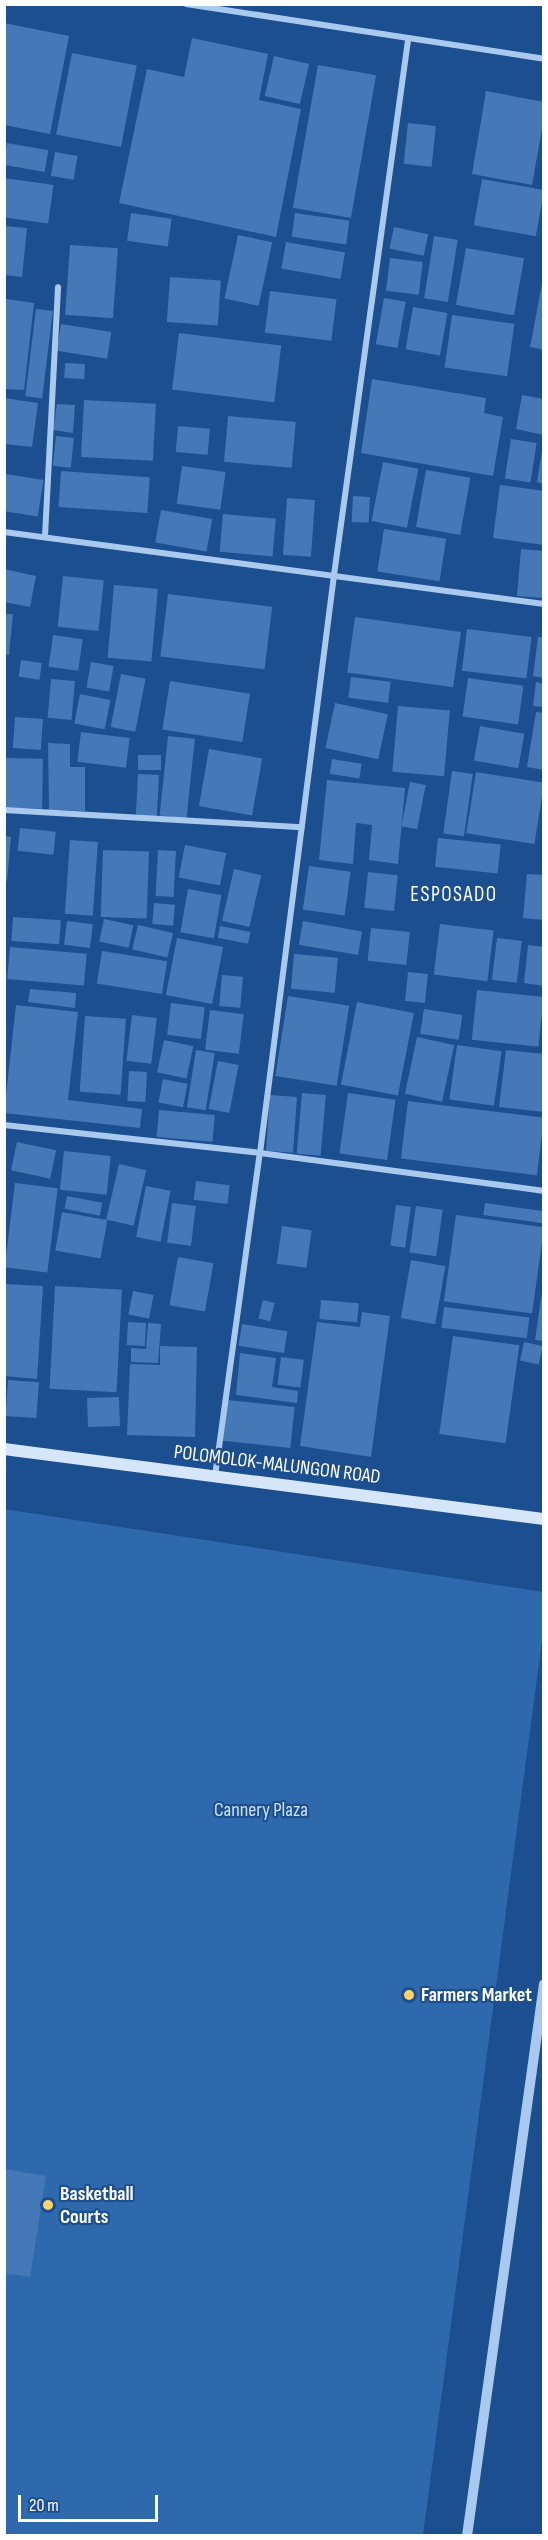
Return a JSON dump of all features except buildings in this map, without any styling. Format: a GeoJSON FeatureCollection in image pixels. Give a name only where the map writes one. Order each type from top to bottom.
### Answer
{"type":"FeatureCollection","features":[{"type":"Feature","properties":{"kind":"main road","name":"POLOMOLOK-MALUNGON ROAD"},"geometry":{"type":"LineString","coordinates":[[4,1449],[543,1519]]}},
{"type":"Feature","properties":{"kind":"street"},"geometry":{"type":"LineString","coordinates":[[186,4],[543,59]]}},
{"type":"Feature","properties":{"kind":"street"},"geometry":{"type":"LineString","coordinates":[[215,1476],[260,1153],[334,575],[408,40]]}},
{"type":"Feature","properties":{"kind":"street"},"geometry":{"type":"LineString","coordinates":[[45,536],[58,287]]}},
{"type":"Feature","properties":{"kind":"street"},"geometry":{"type":"LineString","coordinates":[[4,532],[543,604]]}},
{"type":"Feature","properties":{"kind":"street"},"geometry":{"type":"LineString","coordinates":[[4,810],[302,827]]}},
{"type":"Feature","properties":{"kind":"street"},"geometry":{"type":"LineString","coordinates":[[4,1125],[260,1153],[543,1191]]}},
{"type":"Feature","properties":{"kind":"street"},"geometry":{"type":"LineString","coordinates":[[467,2535],[542,2006],[543,1984]]}},
{"type":"Feature","properties":{"kind":"green space","name":"Cannery Plaza"},"geometry":{"type":"Polygon","coordinates":[[[4,1509],[543,1592],[543,1633],[423,2535],[5,2535],[4,1509]]]}},
{"type":"Feature","properties":{"kind":"place","name":"Farmers Market"},"geometry":{"type":"Point","coordinates":[409,1995]}},
{"type":"Feature","properties":{"kind":"place","name":"Basketball Courts"},"geometry":{"type":"Point","coordinates":[48,2205]}},
{"type":"Feature","properties":{"kind":"district","name":"ESPOSADO"},"geometry":{"type":"Point","coordinates":[454,895]}}]}
